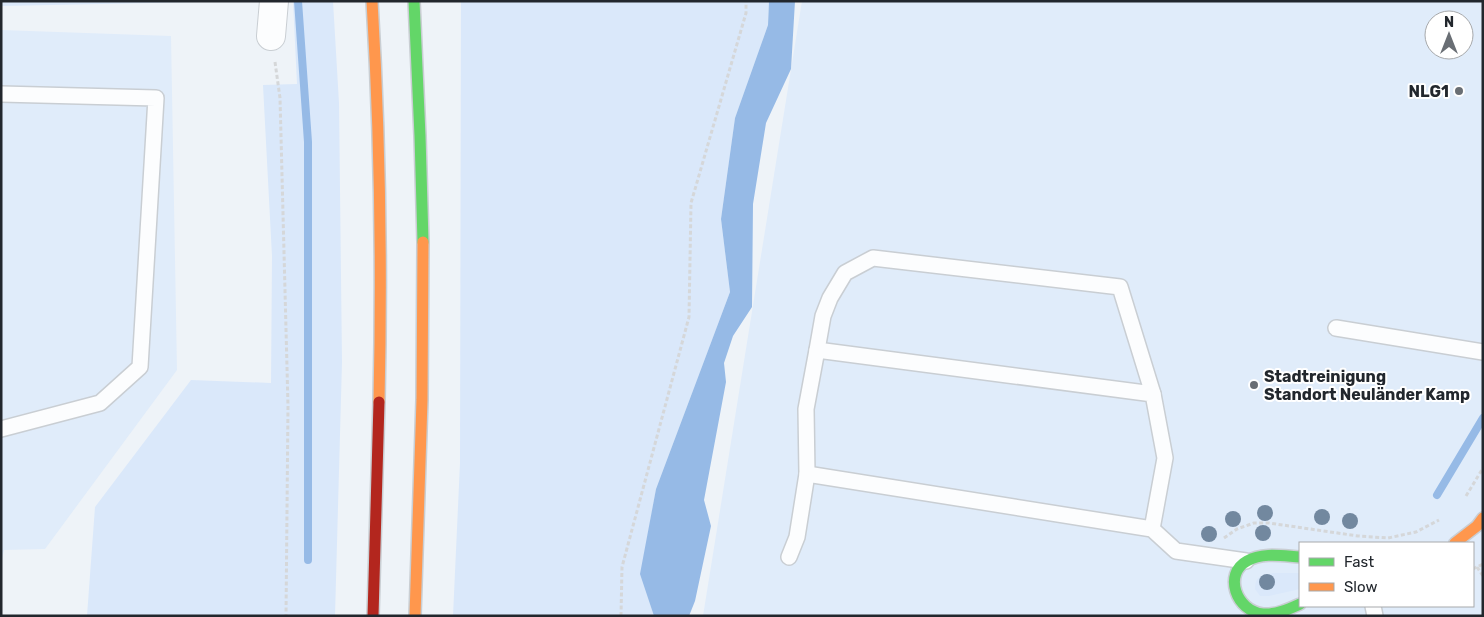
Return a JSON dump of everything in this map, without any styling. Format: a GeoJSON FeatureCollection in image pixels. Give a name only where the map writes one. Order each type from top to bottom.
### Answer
{"type":"FeatureCollection","features":[{"type":"Feature","properties":{"kind":"main road"},"geometry":{"type":"LineString","coordinates":[[372,1],[376,68],[381,271],[378,474],[373,616]]}},
{"type":"Feature","properties":{"kind":"main road"},"geometry":{"type":"LineString","coordinates":[[414,1],[421,134],[423,289],[420,477],[415,616]]}},
{"type":"Feature","properties":{"kind":"main road"},"geometry":{"type":"LineString","coordinates":[[421,134],[427,39]]}},
{"type":"Feature","properties":{"kind":"main road"},"geometry":{"type":"LineString","coordinates":[[1456,542],[1477,526],[1483,518]]}},
{"type":"Feature","properties":{"kind":"main road"},"geometry":{"type":"LineString","coordinates":[[1299,558],[1262,557],[1246,561],[1239,569],[1234,582],[1235,592],[1241,604],[1250,610],[1263,614],[1277,613],[1299,604]]}},
{"type":"Feature","properties":{"kind":"street"},"geometry":{"type":"LineString","coordinates":[[272,36],[274,1]]}},
{"type":"Feature","properties":{"kind":"lane"},"geometry":{"type":"LineString","coordinates":[[1,94],[156,98],[140,367],[100,403],[1,430]]}},
{"type":"Feature","properties":{"kind":"lane"},"geometry":{"type":"LineString","coordinates":[[789,557],[797,536],[807,474],[806,409],[823,316],[830,298],[845,274],[873,258],[1120,287],[1153,394],[1165,458],[1152,529]]}},
{"type":"Feature","properties":{"kind":"lane"},"geometry":{"type":"LineString","coordinates":[[1336,328],[1483,352]]}},
{"type":"Feature","properties":{"kind":"lane"},"geometry":{"type":"LineString","coordinates":[[817,350],[1153,394]]}},
{"type":"Feature","properties":{"kind":"lane"},"geometry":{"type":"LineString","coordinates":[[807,474],[1152,529],[1176,551],[1246,561]]}},
{"type":"Feature","properties":{"kind":"path"},"geometry":{"type":"LineString","coordinates":[[622,616],[622,567],[689,317],[691,203],[746,13],[746,1]]}},
{"type":"Feature","properties":{"kind":"path"},"geometry":{"type":"LineString","coordinates":[[272,36],[280,98],[288,406],[286,616]]}},
{"type":"Feature","properties":{"kind":"path"},"geometry":{"type":"LineString","coordinates":[[1460,503],[1467,496],[1483,468]]}},
{"type":"Feature","properties":{"kind":"path"},"geometry":{"type":"LineString","coordinates":[[1219,542],[1237,528],[1254,523],[1269,523],[1358,536],[1388,538],[1416,532],[1445,516]]}},
{"type":"Feature","properties":{"kind":"path"},"geometry":{"type":"LineString","coordinates":[[1474,569],[1483,564]]}},
{"type":"Feature","properties":{"kind":"path"},"geometry":{"type":"LineString","coordinates":[[1478,567],[1483,576]]}},
{"type":"Feature","properties":{"kind":"shaded area"},"geometry":{"type":"Polygon","coordinates":[[[1,1],[249,1],[1,6],[1,1]]]}},
{"type":"Feature","properties":{"kind":"shaded area"},"geometry":{"type":"Polygon","coordinates":[[[293,1],[333,1],[339,103],[342,362],[335,616],[87,616],[95,507],[191,380],[271,383],[272,256],[263,85],[297,84],[293,1]]]}},
{"type":"Feature","properties":{"kind":"shaded area"},"geometry":{"type":"Polygon","coordinates":[[[461,1],[769,1],[768,25],[735,118],[721,219],[730,292],[656,489],[641,574],[654,616],[453,616],[460,463],[461,1]]]}},
{"type":"Feature","properties":{"kind":"shaded area"},"geometry":{"type":"Polygon","coordinates":[[[802,1],[1483,1],[1483,616],[703,616],[802,1]]]}},
{"type":"Feature","properties":{"kind":"shaded area"},"geometry":{"type":"Polygon","coordinates":[[[1,30],[171,36],[177,370],[45,549],[4,550],[1,563],[1,30]]]}},
{"type":"Feature","properties":{"kind":"shaded area"},"geometry":{"type":"Polygon","coordinates":[[[1273,573],[1299,573],[1299,589],[1269,596],[1260,596],[1255,589],[1256,581],[1262,576],[1273,573]]]}},
{"type":"Feature","properties":{"kind":"water"},"geometry":{"type":"Polygon","coordinates":[[[769,1],[795,1],[791,69],[766,123],[753,204],[752,307],[733,336],[724,363],[726,382],[704,500],[711,526],[695,601],[689,616],[654,616],[640,574],[656,489],[730,292],[721,219],[735,118],[768,25],[769,1]]]}},
{"type":"Feature","properties":{"kind":"waterway"},"geometry":{"type":"LineString","coordinates":[[298,1],[308,142],[308,560]]}},
{"type":"Feature","properties":{"kind":"waterway"},"geometry":{"type":"LineString","coordinates":[[1437,495],[1483,418]]}},
{"type":"Feature","properties":{"kind":"traffic: fast"},"geometry":{"type":"LineString","coordinates":[[414,1],[423,242]]}},
{"type":"Feature","properties":{"kind":"traffic: fast"},"geometry":{"type":"LineString","coordinates":[[1299,557],[1273,555],[1253,558],[1240,567],[1234,583],[1240,599],[1246,606],[1263,614],[1273,614],[1299,604]]}},
{"type":"Feature","properties":{"kind":"traffic: slow"},"geometry":{"type":"LineString","coordinates":[[372,1],[380,202],[379,402]]}},
{"type":"Feature","properties":{"kind":"traffic: slow"},"geometry":{"type":"LineString","coordinates":[[415,616],[422,400],[423,242]]}},
{"type":"Feature","properties":{"kind":"traffic: slow"},"geometry":{"type":"LineString","coordinates":[[1456,542],[1477,526],[1483,518]]}},
{"type":"Feature","properties":{"kind":"traffic: jam"},"geometry":{"type":"LineString","coordinates":[[373,616],[379,402]]}},
{"type":"Feature","properties":{"kind":"place","name":"NLG1"},"geometry":{"type":"Point","coordinates":[1459,91]}},
{"type":"Feature","properties":{"kind":"place","name":"Stadtreinigung Standort Neuländer Kamp"},"geometry":{"type":"Point","coordinates":[1254,385]}}]}
